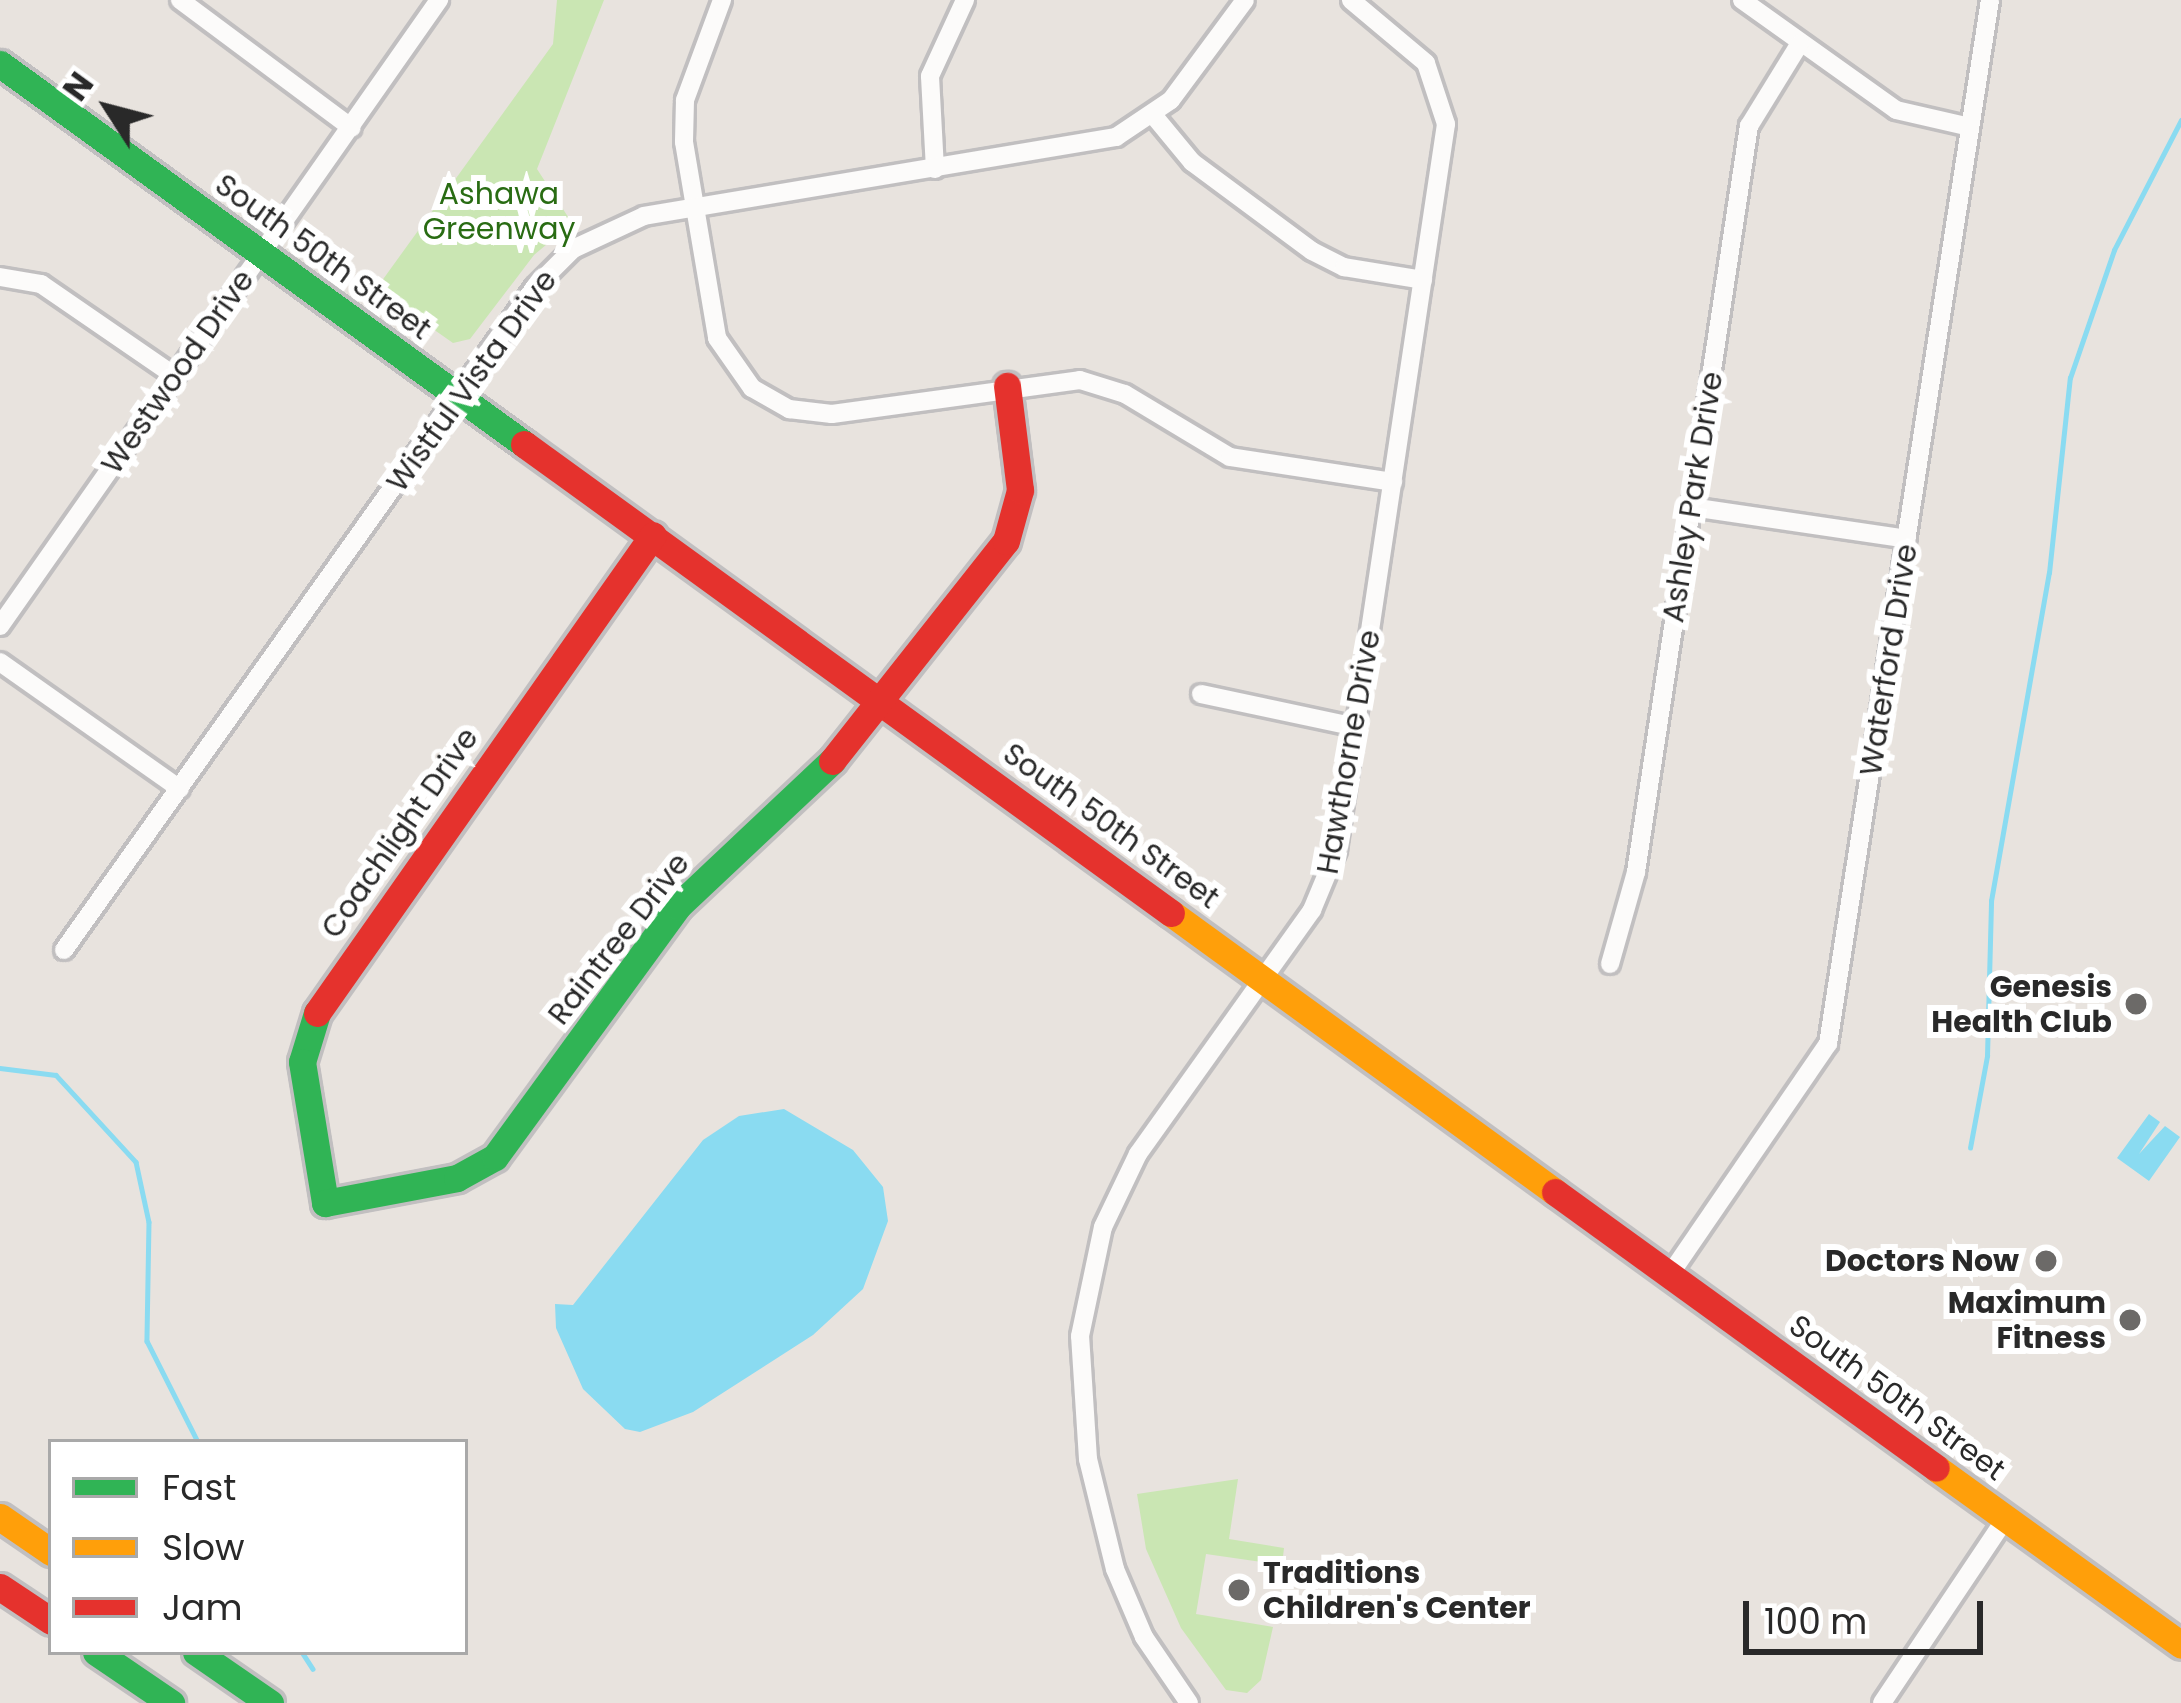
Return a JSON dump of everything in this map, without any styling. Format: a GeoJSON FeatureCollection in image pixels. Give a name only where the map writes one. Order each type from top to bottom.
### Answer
{"type":"FeatureCollection","features":[{"type":"Feature","properties":{"kind":"main road","name":"South 50th Street"},"geometry":{"type":"LineString","coordinates":[[0,64],[2181,1645]]}},
{"type":"Feature","properties":{"kind":"main road","name":"Raintree Drive"},"geometry":{"type":"LineString","coordinates":[[325,1203],[457,1178],[494,1157],[678,906],[797,803],[1006,541],[1020,490],[1007,386]]}},
{"type":"Feature","properties":{"kind":"main road","name":"Coachlight Drive"},"geometry":{"type":"LineString","coordinates":[[325,1203],[304,1081],[310,1023],[653,535]]}},
{"type":"Feature","properties":{"kind":"main road"},"geometry":{"type":"LineString","coordinates":[[0,1517],[48,1550]]}},
{"type":"Feature","properties":{"kind":"main road"},"geometry":{"type":"LineString","coordinates":[[0,1586],[48,1619]]}},
{"type":"Feature","properties":{"kind":"main road"},"geometry":{"type":"LineString","coordinates":[[100,1655],[171,1703]]}},
{"type":"Feature","properties":{"kind":"main road"},"geometry":{"type":"LineString","coordinates":[[200,1655],[270,1703]]}},
{"type":"Feature","properties":{"kind":"street"},"geometry":{"type":"LineString","coordinates":[[180,0],[352,128]]}},
{"type":"Feature","properties":{"kind":"street","name":"Westwood Drive"},"geometry":{"type":"LineString","coordinates":[[0,626],[439,0]]}},
{"type":"Feature","properties":{"kind":"street"},"geometry":{"type":"LineString","coordinates":[[722,0],[683,120],[717,338],[737,374],[769,400],[832,414],[1054,379],[1103,385],[1230,457],[1393,482]]}},
{"type":"Feature","properties":{"kind":"street"},"geometry":{"type":"LineString","coordinates":[[935,169],[930,76],[965,0]]}},
{"type":"Feature","properties":{"kind":"street","name":"Wistful Vista Drive"},"geometry":{"type":"LineString","coordinates":[[64,950],[536,287],[573,248],[618,224],[694,208],[1085,146],[1154,116],[1245,0]]}},
{"type":"Feature","properties":{"kind":"street","name":"Hawthorne Drive"},"geometry":{"type":"LineString","coordinates":[[1189,1703],[1128,1604],[1088,1459],[1080,1336],[1103,1227],[1138,1154],[1264,977],[1332,871],[1445,124],[1426,63],[1351,0]]}},
{"type":"Feature","properties":{"kind":"street"},"geometry":{"type":"LineString","coordinates":[[1742,0],[1896,110],[1970,127]]}},
{"type":"Feature","properties":{"kind":"street","name":"Waterford Drive"},"geometry":{"type":"LineString","coordinates":[[1671,1273],[1828,1044],[1990,0]]}},
{"type":"Feature","properties":{"kind":"street","name":"Ashley Park Drive"},"geometry":{"type":"LineString","coordinates":[[1610,964],[1633,889],[1749,126],[1800,43]]}},
{"type":"Feature","properties":{"kind":"street"},"geometry":{"type":"LineString","coordinates":[[1154,116],[1192,162],[1312,251],[1344,267],[1423,280]]}},
{"type":"Feature","properties":{"kind":"street"},"geometry":{"type":"LineString","coordinates":[[3,276],[41,284],[175,376]]}},
{"type":"Feature","properties":{"kind":"street"},"geometry":{"type":"LineString","coordinates":[[1691,507],[1907,539]]}},
{"type":"Feature","properties":{"kind":"street"},"geometry":{"type":"LineString","coordinates":[[0,662],[180,789]]}},
{"type":"Feature","properties":{"kind":"street"},"geometry":{"type":"LineString","coordinates":[[1201,694],[1356,727]]}},
{"type":"Feature","properties":{"kind":"street"},"geometry":{"type":"LineString","coordinates":[[1882,1703],[2006,1518]]}},
{"type":"Feature","properties":{"kind":"green space","name":"Ashawa Greenway"},"geometry":{"type":"Polygon","coordinates":[[[557,0],[604,0],[537,169],[572,223],[534,255],[470,339],[453,343],[376,289],[553,44],[557,0]]]}},
{"type":"Feature","properties":{"kind":"green space"},"geometry":{"type":"Polygon","coordinates":[[[1238,1479],[1229,1539],[1284,1548],[1282,1565],[1206,1554],[1196,1614],[1273,1627],[1261,1680],[1247,1693],[1226,1690],[1181,1628],[1146,1549],[1137,1494],[1238,1479]]]}},
{"type":"Feature","properties":{"kind":"water"},"geometry":{"type":"Polygon","coordinates":[[[784,1109],[853,1150],[883,1187],[888,1221],[863,1289],[813,1335],[693,1412],[640,1432],[625,1429],[583,1389],[556,1328],[555,1304],[573,1305],[703,1140],[739,1116],[784,1109]]]}},
{"type":"Feature","properties":{"kind":"water"},"geometry":{"type":"Polygon","coordinates":[[[2149,1114],[2160,1122],[2139,1154],[2165,1126],[2180,1137],[2149,1181],[2117,1158],[2149,1114]]]}},
{"type":"Feature","properties":{"kind":"waterway"},"geometry":{"type":"LineString","coordinates":[[1970,1148],[1987,1056],[1991,901],[2049,573],[2070,378],[2114,250],[2181,120]]}},
{"type":"Feature","properties":{"kind":"waterway"},"geometry":{"type":"LineString","coordinates":[[0,1068],[56,1075],[136,1162],[149,1222],[147,1341],[196,1439]]}},
{"type":"Feature","properties":{"kind":"waterway"},"geometry":{"type":"LineString","coordinates":[[304,1655],[313,1669]]}},
{"type":"Feature","properties":{"kind":"traffic: fast"},"geometry":{"type":"LineString","coordinates":[[0,64],[524,444]]}},
{"type":"Feature","properties":{"kind":"traffic: fast"},"geometry":{"type":"LineString","coordinates":[[317,1013],[302,1062],[325,1203],[457,1178],[495,1157],[678,906],[832,761]]}},
{"type":"Feature","properties":{"kind":"traffic: fast"},"geometry":{"type":"LineString","coordinates":[[100,1655],[171,1703]]}},
{"type":"Feature","properties":{"kind":"traffic: fast"},"geometry":{"type":"LineString","coordinates":[[200,1655],[270,1703]]}},
{"type":"Feature","properties":{"kind":"traffic: slow"},"geometry":{"type":"LineString","coordinates":[[1171,913],[1555,1192]]}},
{"type":"Feature","properties":{"kind":"traffic: slow"},"geometry":{"type":"LineString","coordinates":[[1936,1468],[2181,1645]]}},
{"type":"Feature","properties":{"kind":"traffic: slow"},"geometry":{"type":"LineString","coordinates":[[0,1517],[48,1550]]}},
{"type":"Feature","properties":{"kind":"traffic: jam"},"geometry":{"type":"LineString","coordinates":[[832,761],[1006,541],[1020,490],[1007,386]]}},
{"type":"Feature","properties":{"kind":"traffic: jam"},"geometry":{"type":"LineString","coordinates":[[524,444],[1171,913]]}},
{"type":"Feature","properties":{"kind":"traffic: jam"},"geometry":{"type":"LineString","coordinates":[[317,1013],[653,535]]}},
{"type":"Feature","properties":{"kind":"traffic: jam"},"geometry":{"type":"LineString","coordinates":[[1555,1192],[1936,1468]]}},
{"type":"Feature","properties":{"kind":"traffic: jam"},"geometry":{"type":"LineString","coordinates":[[0,1587],[48,1619]]}},
{"type":"Feature","properties":{"kind":"place","name":"Genesis Health Club"},"geometry":{"type":"Point","coordinates":[2136,1004]}},
{"type":"Feature","properties":{"kind":"place","name":"Doctors Now"},"geometry":{"type":"Point","coordinates":[2046,1261]}},
{"type":"Feature","properties":{"kind":"place","name":"Maximum Fitness"},"geometry":{"type":"Point","coordinates":[2130,1320]}},
{"type":"Feature","properties":{"kind":"place","name":"Traditions Children's Center"},"geometry":{"type":"Point","coordinates":[1239,1590]}}]}
